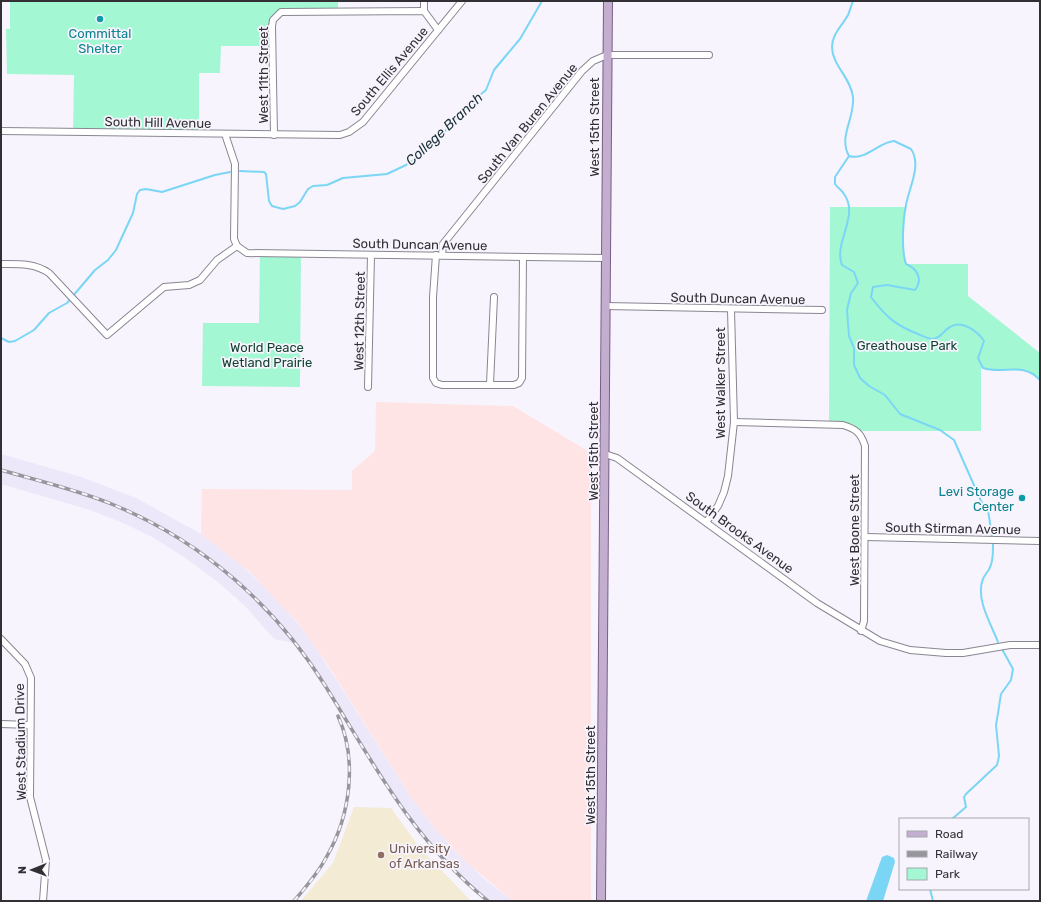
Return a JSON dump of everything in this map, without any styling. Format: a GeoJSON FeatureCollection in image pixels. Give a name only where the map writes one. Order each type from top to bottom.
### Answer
{"type":"FeatureCollection","features":[{"type":"Feature","properties":{"kind":"main road","name":"West 15th Street"},"geometry":{"type":"LineString","coordinates":[[601,901],[608,1]]}},
{"type":"Feature","properties":{"kind":"street"},"geometry":{"type":"LineString","coordinates":[[424,1],[424,11],[438,30]]}},
{"type":"Feature","properties":{"kind":"street","name":"South Ellis Avenue"},"geometry":{"type":"LineString","coordinates":[[225,134],[340,134],[357,127],[462,1]]}},
{"type":"Feature","properties":{"kind":"street","name":"West 11th Street"},"geometry":{"type":"LineString","coordinates":[[274,135],[272,26],[273,20],[277,15],[286,11],[424,11]]}},
{"type":"Feature","properties":{"kind":"street","name":"South Van Buren Avenue"},"geometry":{"type":"LineString","coordinates":[[490,384],[442,385],[436,383],[433,378],[433,297],[439,256],[443,244],[582,71],[593,62],[607,55],[709,55]]}},
{"type":"Feature","properties":{"kind":"street","name":"South Hill Avenue"},"geometry":{"type":"LineString","coordinates":[[1,130],[225,134],[234,164],[234,238],[237,246]]}},
{"type":"Feature","properties":{"kind":"street"},"geometry":{"type":"LineString","coordinates":[[1,264],[25,264],[40,267],[64,289],[107,335],[164,287],[189,285],[200,280],[217,260],[237,246]]}},
{"type":"Feature","properties":{"kind":"street","name":"South Duncan Avenue"},"geometry":{"type":"LineString","coordinates":[[237,246],[247,253],[605,258]]}},
{"type":"Feature","properties":{"kind":"street","name":"West 12th Street"},"geometry":{"type":"LineString","coordinates":[[368,387],[371,255]]}},
{"type":"Feature","properties":{"kind":"street"},"geometry":{"type":"LineString","coordinates":[[494,297],[490,384],[514,385],[519,383],[522,378],[523,257]]}},
{"type":"Feature","properties":{"kind":"street","name":"South Duncan Avenue"},"geometry":{"type":"LineString","coordinates":[[605,306],[731,310],[822,310]]}},
{"type":"Feature","properties":{"kind":"street","name":"West Walker Street"},"geometry":{"type":"LineString","coordinates":[[706,522],[718,506],[724,492],[728,476],[734,422],[731,310]]}},
{"type":"Feature","properties":{"kind":"street","name":"West Boone Street"},"geometry":{"type":"LineString","coordinates":[[734,422],[844,425],[858,432],[863,438],[865,446],[866,537],[864,621],[861,630]]}},
{"type":"Feature","properties":{"kind":"street","name":"South Brooks Avenue"},"geometry":{"type":"LineString","coordinates":[[605,454],[617,458],[817,603],[880,641],[895,646],[929,653],[963,653],[1010,645],[1040,645]]}},
{"type":"Feature","properties":{"kind":"street","name":"South Stirman Avenue"},"geometry":{"type":"LineString","coordinates":[[866,537],[1040,541]]}},
{"type":"Feature","properties":{"kind":"street","name":"West Stadium Drive"},"geometry":{"type":"LineString","coordinates":[[1,639],[25,664],[31,678],[30,797],[46,860],[43,901]]}},
{"type":"Feature","properties":{"kind":"street"},"geometry":{"type":"LineString","coordinates":[[1,724],[30,725]]}},
{"type":"Feature","properties":{"kind":"shaded area"},"geometry":{"type":"Polygon","coordinates":[[[376,402],[513,406],[591,453],[591,901],[513,901],[467,863],[438,832],[412,799],[324,659],[297,622],[250,572],[201,534],[202,489],[352,490],[352,471],[375,451],[376,402]]]}},
{"type":"Feature","properties":{"kind":"shaded area"},"geometry":{"type":"Polygon","coordinates":[[[1,454],[81,477],[136,498],[201,534],[238,562],[277,599],[311,640],[412,799],[429,821],[452,848],[482,877],[513,901],[488,901],[463,880],[437,854],[411,822],[388,789],[324,685],[295,643],[274,639],[246,607],[218,582],[184,557],[152,537],[123,523],[90,510],[1,484],[1,454]]]}},
{"type":"Feature","properties":{"kind":"shaded area","name":"University of Arkansas"},"geometry":{"type":"Polygon","coordinates":[[[354,807],[391,808],[420,848],[471,901],[301,901],[333,863],[354,807]]]}},
{"type":"Feature","properties":{"kind":"green space"},"geometry":{"type":"Polygon","coordinates":[[[10,1],[338,1],[338,12],[286,11],[273,20],[273,46],[221,46],[220,73],[199,73],[199,134],[73,132],[74,75],[7,74],[6,29],[10,29],[10,1]]]}},
{"type":"Feature","properties":{"kind":"green space","name":"Greathouse Park"},"geometry":{"type":"Polygon","coordinates":[[[830,207],[905,207],[903,247],[906,264],[968,264],[968,296],[1040,353],[1040,380],[1025,370],[992,370],[981,368],[981,431],[859,431],[852,428],[829,425],[830,207]]]}},
{"type":"Feature","properties":{"kind":"green space","name":"World Peace Wetland Prairie"},"geometry":{"type":"Polygon","coordinates":[[[260,253],[301,254],[300,387],[202,386],[203,323],[259,323],[260,253]]]}},
{"type":"Feature","properties":{"kind":"water"},"geometry":{"type":"Polygon","coordinates":[[[887,855],[894,858],[895,862],[883,901],[866,901],[882,857],[887,855]]]}},
{"type":"Feature","properties":{"kind":"waterway","name":"College Branch"},"geometry":{"type":"LineString","coordinates":[[240,171],[264,172],[266,174],[269,201],[272,206],[283,209],[295,206],[300,202],[308,189],[313,186],[327,185],[343,178],[387,174],[406,165],[419,156],[446,130],[468,105],[486,90],[494,70],[520,39],[542,1]]}},
{"type":"Feature","properties":{"kind":"waterway"},"geometry":{"type":"LineString","coordinates":[[853,1],[848,15],[835,34],[832,47],[835,60],[852,90],[853,97],[852,113],[845,141],[849,156],[835,177],[835,184],[844,194],[848,202],[849,211],[840,257],[842,265],[854,272],[858,283],[851,293],[847,310],[849,336],[854,348],[854,365],[860,378],[869,386],[885,395],[900,414],[940,430],[954,440],[981,501],[988,510],[992,536]]}},
{"type":"Feature","properties":{"kind":"waterway"},"geometry":{"type":"LineString","coordinates":[[849,156],[861,156],[883,144],[894,141],[911,149],[914,155],[915,169],[905,211],[903,243],[906,264],[914,269],[918,275],[919,282],[915,290],[887,285],[873,287],[871,297],[881,310],[897,324],[910,331],[933,339],[938,337],[948,328],[955,325],[969,328],[978,334],[984,341],[978,358],[983,368],[991,370],[1026,371],[1033,374],[1040,380]]}},
{"type":"Feature","properties":{"kind":"waterway","name":"College Branch"},"geometry":{"type":"LineString","coordinates":[[1,338],[9,342],[15,341],[34,330],[49,313],[67,303],[95,270],[108,260],[116,250],[133,213],[137,194],[140,190],[146,189],[162,192],[215,175],[230,172]]}},
{"type":"Feature","properties":{"kind":"waterway"},"geometry":{"type":"LineString","coordinates":[[993,544],[992,562],[990,568],[984,576],[981,586],[981,594],[982,603],[998,642]]}},
{"type":"Feature","properties":{"kind":"waterway"},"geometry":{"type":"LineString","coordinates":[[953,818],[966,807],[964,797],[966,794],[997,765],[999,756],[996,725],[1001,694],[1011,680],[1013,669],[1002,649]]}},
{"type":"Feature","properties":{"kind":"waterway"},"geometry":{"type":"LineString","coordinates":[[930,890],[933,901]]}},
{"type":"Feature","properties":{"kind":"railway"},"geometry":{"type":"LineString","coordinates":[[1,470],[86,495],[114,505],[147,520],[207,557],[234,579],[260,603],[284,629],[306,657],[379,774],[417,828],[462,878],[488,901]]}},
{"type":"Feature","properties":{"kind":"railway"},"geometry":{"type":"LineString","coordinates":[[294,901],[324,862],[335,840],[346,806],[349,788],[348,751],[338,716]]}},
{"type":"Feature","properties":{"kind":"place","name":"Committal Shelter"},"geometry":{"type":"Point","coordinates":[100,19]}},
{"type":"Feature","properties":{"kind":"place","name":"Levi Storage Center"},"geometry":{"type":"Point","coordinates":[1022,498]}},
{"type":"Feature","properties":{"kind":"place","name":"University of Arkansas"},"geometry":{"type":"Point","coordinates":[381,855]}}]}
